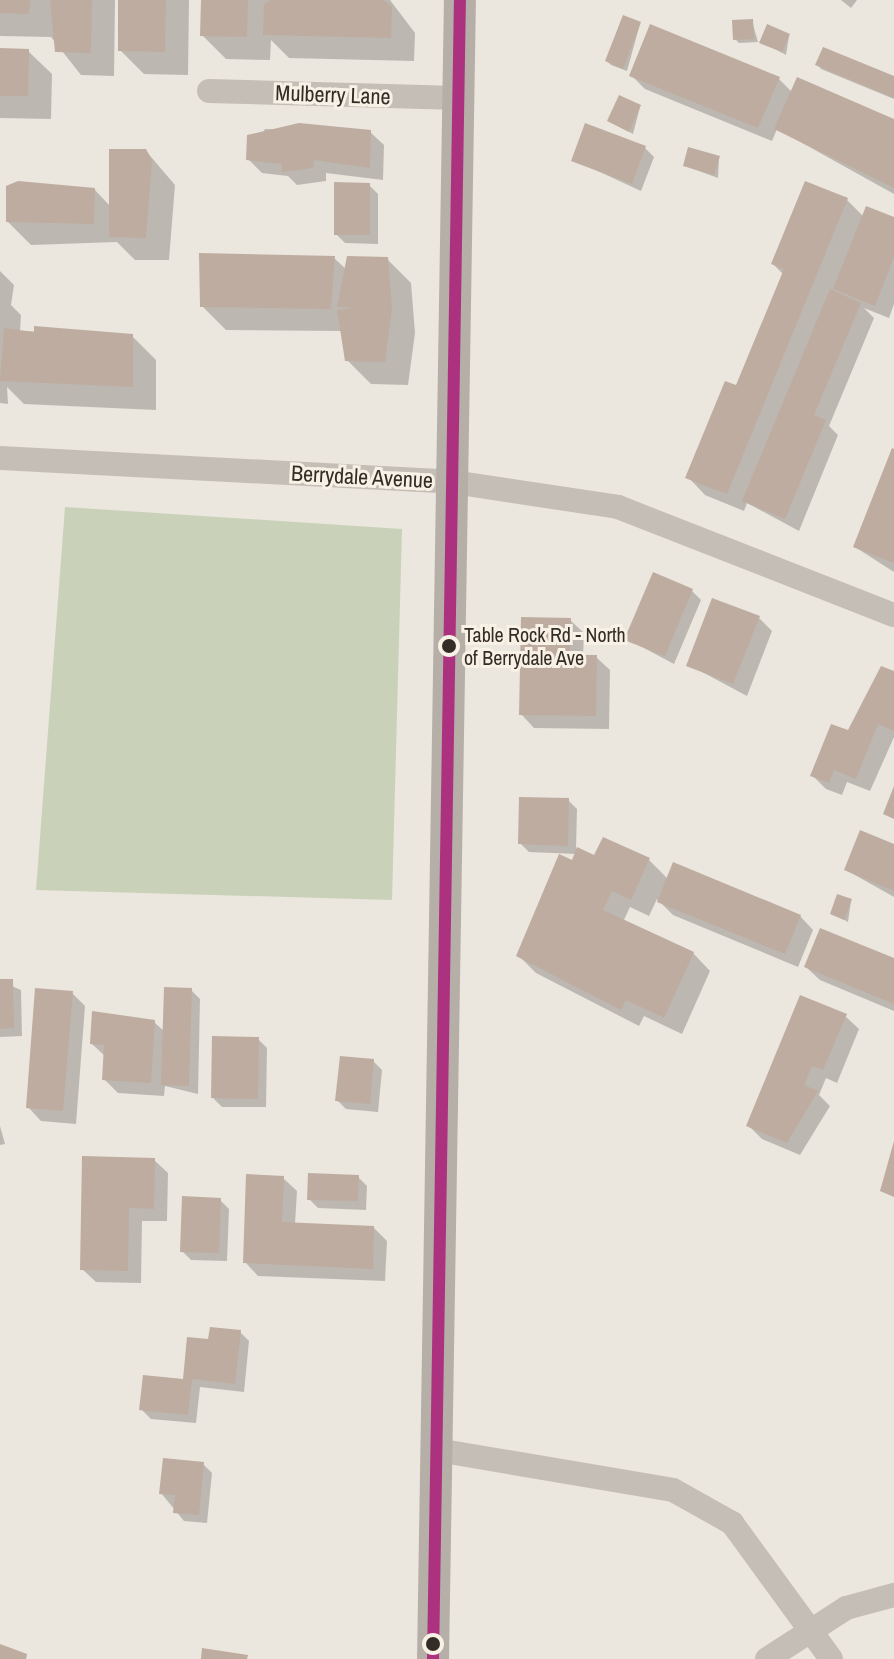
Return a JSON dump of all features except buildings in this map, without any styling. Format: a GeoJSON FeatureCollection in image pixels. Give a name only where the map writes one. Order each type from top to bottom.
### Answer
{"type":"FeatureCollection","features":[{"type":"Feature","properties":{"kind":"main road"},"geometry":{"type":"LineString","coordinates":[[433,1659],[460,0]]}},
{"type":"Feature","properties":{"kind":"street","name":"Mulberry Lane"},"geometry":{"type":"LineString","coordinates":[[209,91],[458,98]]}},
{"type":"Feature","properties":{"kind":"street","name":"Berrydale Avenue"},"geometry":{"type":"LineString","coordinates":[[0,458],[453,482],[658,518],[894,615]]}},
{"type":"Feature","properties":{"kind":"street"},"geometry":{"type":"LineString","coordinates":[[437,1450],[673,1490],[732,1523],[831,1659]]}},
{"type":"Feature","properties":{"kind":"street"},"geometry":{"type":"LineString","coordinates":[[767,1659],[846,1608],[894,1595]]}},
{"type":"Feature","properties":{"kind":"green space"},"geometry":{"type":"Polygon","coordinates":[[[65,507],[402,529],[392,900],[36,890],[65,507]]]}},
{"type":"Feature","properties":{"kind":"transit line"},"geometry":{"type":"LineString","coordinates":[[433,1659],[460,0]]}},
{"type":"Feature","properties":{"kind":"place","name":"Table Rock Rd - North of Berrydale Ave"},"geometry":{"type":"Point","coordinates":[449,646]}}]}
